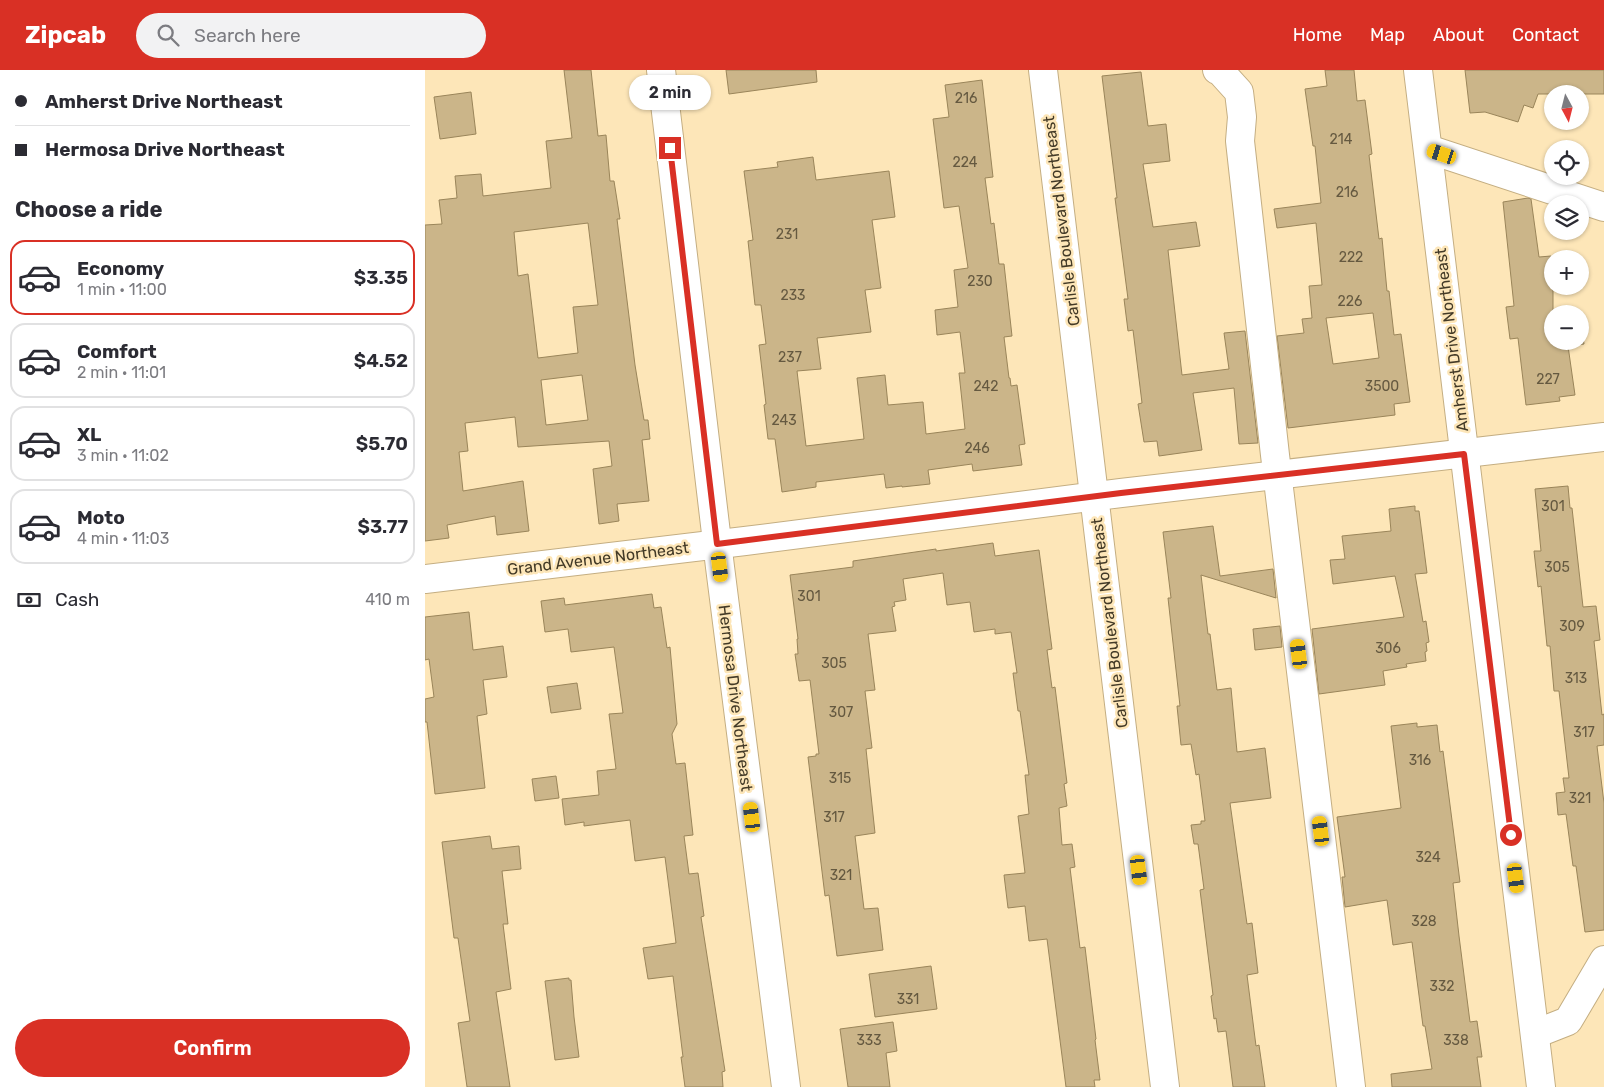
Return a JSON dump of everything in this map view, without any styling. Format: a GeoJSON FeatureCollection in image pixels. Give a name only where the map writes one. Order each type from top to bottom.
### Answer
{"type":"FeatureCollection","features":[{"type":"Feature","properties":{"kind":"street","name":"Hermosa Drive Northeast"},"geometry":{"type":"LineString","coordinates":[[661,70],[717,544],[786,1087]]}},
{"type":"Feature","properties":{"kind":"street","name":"Carlisle Boulevard Northeast"},"geometry":{"type":"LineString","coordinates":[[1043,70],[1165,1087]]}},
{"type":"Feature","properties":{"kind":"street"},"geometry":{"type":"LineString","coordinates":[[1217,70],[1239,92],[1242,117],[1241,151],[1351,1087]]}},
{"type":"Feature","properties":{"kind":"street","name":"Amherst Drive Northeast"},"geometry":{"type":"LineString","coordinates":[[1418,70],[1541,1087]]}},
{"type":"Feature","properties":{"kind":"street"},"geometry":{"type":"LineString","coordinates":[[1428,150],[1604,207]]}},
{"type":"Feature","properties":{"kind":"street","name":"Grand Avenue Northeast"},"geometry":{"type":"LineString","coordinates":[[425,579],[1094,496],[1604,437]]}},
{"type":"Feature","properties":{"kind":"street"},"geometry":{"type":"LineString","coordinates":[[1535,1034],[1568,1021],[1604,960]]}},
{"type":"Feature","properties":{"kind":"building"},"geometry":{"type":"Polygon","coordinates":[[[564,70],[591,70],[598,136],[606,135],[610,181],[614,181],[620,219],[617,219],[635,365],[644,420],[648,420],[650,439],[642,440],[649,501],[617,504],[619,521],[599,524],[593,469],[612,466],[609,441],[518,447],[515,417],[465,423],[468,451],[459,452],[463,491],[523,481],[529,531],[497,535],[495,516],[447,525],[449,538],[425,541],[425,225],[442,224],[439,200],[457,198],[455,176],[481,174],[483,196],[551,188],[546,141],[572,138],[564,70]],[[588,223],[514,232],[518,276],[528,274],[538,358],[578,353],[573,307],[598,305],[588,223]],[[582,375],[541,380],[546,425],[588,420],[582,375]]]}},
{"type":"Feature","properties":{"kind":"building"},"geometry":{"type":"Polygon","coordinates":[[[726,70],[816,70],[817,82],[729,94],[726,70]]]}},
{"type":"Feature","properties":{"kind":"building"},"geometry":{"type":"Polygon","coordinates":[[[1325,70],[1354,70],[1357,101],[1365,100],[1372,154],[1369,155],[1379,239],[1382,238],[1387,291],[1389,291],[1394,335],[1401,334],[1410,402],[1394,404],[1395,415],[1288,428],[1277,336],[1304,333],[1302,319],[1312,318],[1309,286],[1322,285],[1316,223],[1277,228],[1274,209],[1321,203],[1315,146],[1313,146],[1305,89],[1327,86],[1325,70]],[[1373,313],[1326,318],[1333,364],[1379,358],[1373,313]]]}},
{"type":"Feature","properties":{"kind":"building"},"geometry":{"type":"Polygon","coordinates":[[[1465,70],[1604,70],[1604,94],[1589,94],[1589,85],[1544,85],[1544,94],[1538,94],[1533,108],[1524,105],[1518,122],[1485,112],[1470,113],[1465,70]]]}},
{"type":"Feature","properties":{"kind":"building"},"geometry":{"type":"Polygon","coordinates":[[[1141,72],[1148,126],[1166,124],[1170,161],[1143,164],[1153,227],[1196,222],[1200,246],[1168,250],[1182,375],[1229,369],[1224,333],[1245,331],[1258,443],[1239,444],[1234,388],[1193,393],[1202,450],[1159,456],[1157,441],[1144,442],[1138,404],[1142,403],[1133,330],[1128,331],[1124,299],[1128,299],[1102,76],[1141,72]]]}},
{"type":"Feature","properties":{"kind":"building"},"geometry":{"type":"Polygon","coordinates":[[[982,80],[993,177],[985,178],[991,224],[994,223],[999,264],[1004,264],[1012,336],[1004,337],[1011,386],[1017,385],[1025,444],[1019,445],[1022,465],[973,471],[972,464],[928,470],[930,484],[886,488],[884,474],[816,482],[816,487],[782,492],[775,439],[768,439],[759,345],[766,344],[761,305],[755,305],[748,241],[753,240],[744,171],[778,167],[777,162],[813,157],[816,180],[889,171],[895,217],[872,220],[881,288],[865,290],[871,332],[817,338],[821,369],[797,371],[806,446],[864,439],[857,378],[885,375],[888,405],[923,402],[926,434],[965,429],[959,373],[965,373],[960,332],[937,335],[935,310],[958,307],[954,270],[968,268],[959,206],[944,208],[933,119],[949,117],[945,85],[982,80]]]}},
{"type":"Feature","properties":{"kind":"building"},"geometry":{"type":"Polygon","coordinates":[[[471,92],[476,134],[440,139],[434,97],[471,92]]]}},
{"type":"Feature","properties":{"kind":"building"},"geometry":{"type":"Polygon","coordinates":[[[1531,199],[1539,257],[1544,257],[1544,295],[1553,295],[1553,305],[1544,305],[1544,350],[1569,350],[1575,395],[1559,397],[1560,401],[1526,405],[1518,338],[1510,339],[1506,307],[1514,306],[1503,202],[1531,199]]]}},
{"type":"Feature","properties":{"kind":"building"},"geometry":{"type":"Polygon","coordinates":[[[1568,486],[1583,607],[1596,606],[1600,640],[1594,641],[1602,715],[1604,714],[1604,745],[1597,746],[1604,803],[1604,930],[1585,932],[1576,866],[1573,866],[1566,814],[1558,815],[1556,793],[1565,792],[1563,778],[1569,778],[1559,691],[1554,691],[1550,646],[1547,646],[1541,586],[1538,587],[1534,551],[1541,551],[1535,489],[1568,486]]]}},
{"type":"Feature","properties":{"kind":"building"},"geometry":{"type":"Polygon","coordinates":[[[1415,506],[1415,511],[1419,511],[1427,573],[1415,574],[1423,622],[1426,621],[1429,642],[1426,643],[1426,661],[1406,664],[1407,667],[1383,671],[1385,685],[1319,694],[1312,629],[1404,617],[1395,576],[1333,584],[1330,560],[1345,559],[1342,536],[1391,531],[1389,509],[1415,506]]]}},
{"type":"Feature","properties":{"kind":"building"},"geometry":{"type":"Polygon","coordinates":[[[1213,526],[1220,576],[1273,569],[1276,598],[1201,575],[1217,690],[1231,688],[1237,752],[1265,748],[1271,798],[1230,803],[1247,924],[1252,923],[1258,973],[1247,975],[1256,1046],[1259,1045],[1265,1087],[1233,1087],[1226,1031],[1218,1032],[1216,1018],[1214,1019],[1211,996],[1213,995],[1200,890],[1204,889],[1198,844],[1194,844],[1191,825],[1201,824],[1201,821],[1205,821],[1199,774],[1196,775],[1191,744],[1181,745],[1177,706],[1180,706],[1168,598],[1171,598],[1163,532],[1213,526]]]}},
{"type":"Feature","properties":{"kind":"building"},"geometry":{"type":"Polygon","coordinates":[[[993,543],[995,556],[1039,550],[1052,649],[1047,650],[1052,688],[1055,687],[1067,783],[1064,784],[1067,806],[1059,808],[1062,845],[1072,844],[1075,867],[1070,868],[1080,948],[1085,947],[1100,1080],[1094,1080],[1095,1087],[1066,1087],[1047,939],[1029,941],[1025,906],[1008,908],[1004,875],[1025,873],[1018,816],[1029,814],[1025,775],[1029,775],[1013,673],[1017,673],[1011,632],[995,634],[995,629],[974,632],[970,602],[947,605],[943,573],[903,579],[906,600],[894,602],[895,606],[892,607],[896,631],[868,634],[875,690],[865,691],[872,748],[866,749],[875,833],[855,836],[864,909],[878,908],[883,950],[837,956],[829,895],[825,896],[808,757],[819,754],[810,680],[799,681],[795,654],[798,654],[798,639],[790,575],[853,567],[853,561],[993,543]]]}},
{"type":"Feature","properties":{"kind":"building"},"geometry":{"type":"Polygon","coordinates":[[[652,594],[654,608],[661,607],[667,648],[670,647],[677,724],[672,734],[676,764],[685,763],[693,835],[684,836],[689,874],[698,873],[704,916],[701,917],[725,1071],[722,1072],[723,1087],[685,1087],[673,976],[648,979],[643,948],[676,943],[665,857],[635,861],[630,820],[584,826],[584,822],[565,825],[562,799],[599,795],[597,771],[616,769],[609,714],[623,713],[614,647],[571,652],[568,629],[545,632],[541,601],[564,598],[565,605],[652,594]]]}},
{"type":"Feature","properties":{"kind":"building"},"geometry":{"type":"Polygon","coordinates":[[[469,612],[473,650],[503,646],[507,677],[483,680],[487,714],[477,716],[485,788],[435,794],[427,722],[425,722],[425,699],[434,697],[429,659],[425,660],[425,617],[469,612]]]}},
{"type":"Feature","properties":{"kind":"building"},"geometry":{"type":"Polygon","coordinates":[[[1280,626],[1282,647],[1255,650],[1253,629],[1280,626]]]}},
{"type":"Feature","properties":{"kind":"building"},"geometry":{"type":"Polygon","coordinates":[[[577,683],[581,709],[551,713],[547,687],[577,683]]]}},
{"type":"Feature","properties":{"kind":"building"},"geometry":{"type":"Polygon","coordinates":[[[1417,723],[1417,727],[1437,725],[1440,752],[1443,751],[1460,882],[1453,883],[1470,1022],[1477,1021],[1482,1057],[1477,1057],[1481,1087],[1392,1087],[1391,1074],[1432,1069],[1425,1026],[1423,1026],[1412,942],[1393,945],[1387,900],[1345,907],[1342,877],[1345,877],[1337,817],[1401,808],[1391,726],[1417,723]]]}},
{"type":"Feature","properties":{"kind":"building"},"geometry":{"type":"Polygon","coordinates":[[[556,776],[559,798],[535,801],[532,779],[556,776]]]}},
{"type":"Feature","properties":{"kind":"building"},"geometry":{"type":"Polygon","coordinates":[[[490,836],[492,849],[519,846],[521,869],[502,871],[508,924],[503,924],[511,989],[496,992],[510,1087],[467,1087],[458,1023],[470,1021],[458,938],[454,938],[442,842],[490,836]]]}},
{"type":"Feature","properties":{"kind":"building"},"geometry":{"type":"Polygon","coordinates":[[[931,966],[937,1009],[875,1017],[869,974],[931,966]]]}},
{"type":"Feature","properties":{"kind":"building"},"geometry":{"type":"Polygon","coordinates":[[[569,978],[571,980],[579,1057],[555,1060],[545,981],[569,978]]]}},
{"type":"Feature","properties":{"kind":"building"},"geometry":{"type":"Polygon","coordinates":[[[893,1022],[897,1051],[886,1053],[890,1087],[848,1087],[840,1029],[893,1022]]]}},
{"type":"Feature","properties":{"kind":"route"},"geometry":{"type":"LineString","coordinates":[[670,148],[717,544],[1278,474],[1464,454],[1511,835]]}}]}
